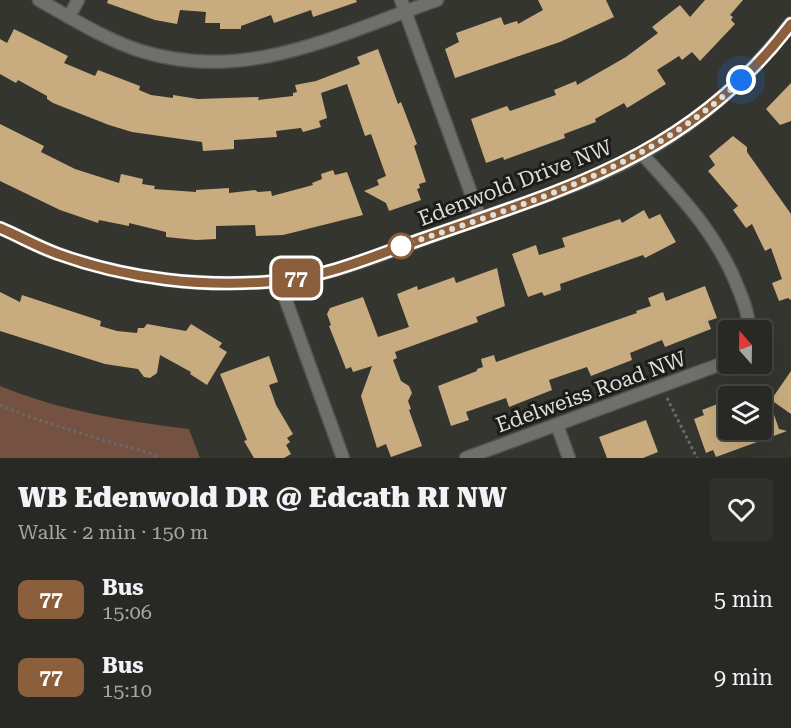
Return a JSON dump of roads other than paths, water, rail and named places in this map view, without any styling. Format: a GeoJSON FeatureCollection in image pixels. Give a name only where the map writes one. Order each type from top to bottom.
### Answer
{"type":"FeatureCollection","features":[{"type":"Feature","properties":{"kind":"street"},"geometry":{"type":"LineString","coordinates":[[39,0],[139,50],[170,59],[225,63],[284,55],[403,6],[437,0]]}},
{"type":"Feature","properties":{"kind":"street"},"geometry":{"type":"LineString","coordinates":[[69,17],[78,0]]}},
{"type":"Feature","properties":{"kind":"street"},"geometry":{"type":"LineString","coordinates":[[403,6],[480,218]]}},
{"type":"Feature","properties":{"kind":"street","name":"Edenwold Drive NW"},"geometry":{"type":"LineString","coordinates":[[0,228],[55,253],[129,274],[179,281],[279,281],[357,262],[603,174],[642,154],[701,115],[728,92],[754,68],[791,24]]}},
{"type":"Feature","properties":{"kind":"street"},"geometry":{"type":"LineString","coordinates":[[642,154],[702,219],[726,258],[746,308],[748,320]]}},
{"type":"Feature","properties":{"kind":"street"},"geometry":{"type":"LineString","coordinates":[[279,281],[343,458]]}},
{"type":"Feature","properties":{"kind":"street","name":"Edelweiss Road NW"},"geometry":{"type":"LineString","coordinates":[[466,458],[718,365]]}},
{"type":"Feature","properties":{"kind":"street"},"geometry":{"type":"LineString","coordinates":[[557,425],[569,458]]}}]}
